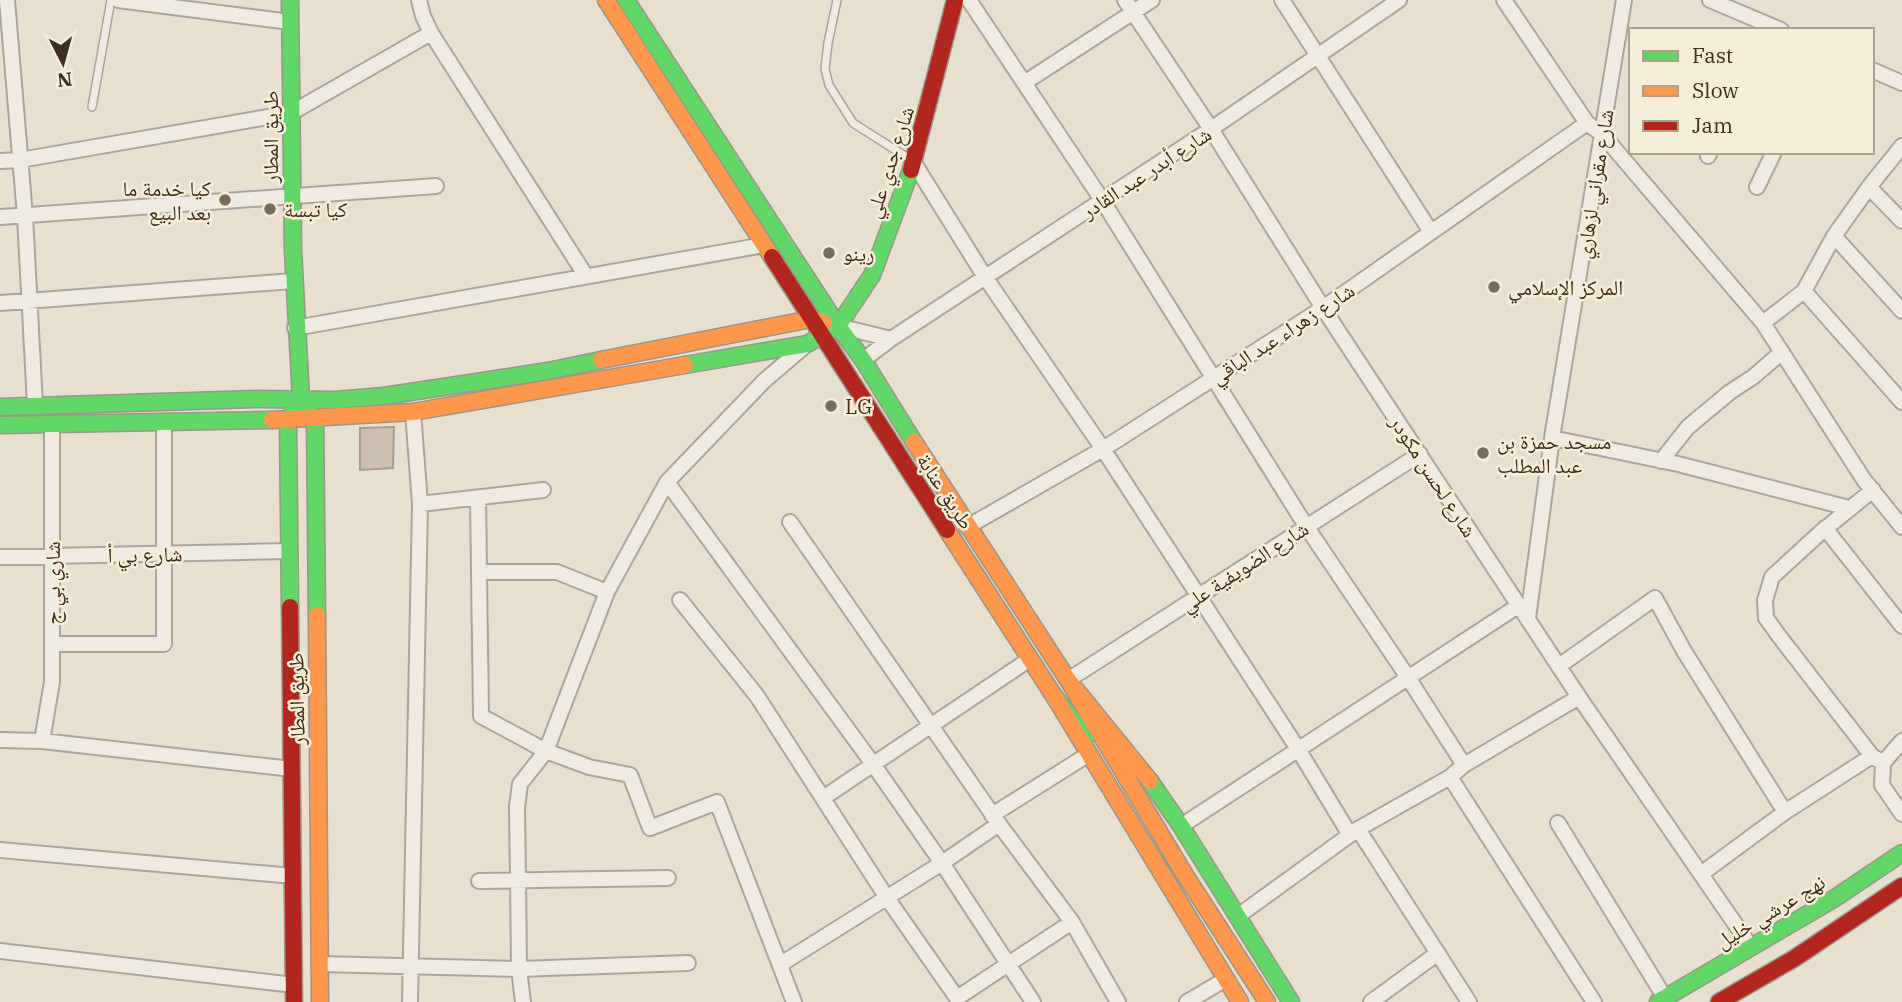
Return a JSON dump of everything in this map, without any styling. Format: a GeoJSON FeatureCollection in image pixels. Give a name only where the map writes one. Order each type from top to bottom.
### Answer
{"type":"FeatureCollection","features":[{"type":"Feature","properties":{"kind":"main road","name":"طريق المطار"},"geometry":{"type":"LineString","coordinates":[[290,0],[293,281],[301,400]]}},
{"type":"Feature","properties":{"kind":"main road","name":"طريق عنابة"},"geometry":{"type":"LineString","coordinates":[[606,0],[1054,696],[1086,737],[1254,1002]]}},
{"type":"Feature","properties":{"kind":"main road","name":"طريق عنابة"},"geometry":{"type":"LineString","coordinates":[[626,0],[838,326],[863,360],[967,527],[1068,680],[1185,875],[1267,1002]]}},
{"type":"Feature","properties":{"kind":"main road","name":"شارع جدي علي"},"geometry":{"type":"LineString","coordinates":[[838,326],[872,275],[914,163],[955,0]]}},
{"type":"Feature","properties":{"kind":"main road"},"geometry":{"type":"LineString","coordinates":[[0,407],[384,396],[548,371],[811,319],[838,326]]}},
{"type":"Feature","properties":{"kind":"main road"},"geometry":{"type":"LineString","coordinates":[[0,425],[288,420],[413,412],[807,344],[838,326]]}},
{"type":"Feature","properties":{"kind":"main road"},"geometry":{"type":"LineString","coordinates":[[301,400],[315,418]]}},
{"type":"Feature","properties":{"kind":"main road"},"geometry":{"type":"LineString","coordinates":[[288,420],[301,400]]}},
{"type":"Feature","properties":{"kind":"main road","name":"طريق المطار"},"geometry":{"type":"LineString","coordinates":[[315,418],[320,1002]]}},
{"type":"Feature","properties":{"kind":"main road","name":"طريق المطار"},"geometry":{"type":"LineString","coordinates":[[288,420],[294,1002]]}},
{"type":"Feature","properties":{"kind":"main road"},"geometry":{"type":"LineString","coordinates":[[1068,680],[1142,769],[1181,826],[1291,1002]]}},
{"type":"Feature","properties":{"kind":"main road"},"geometry":{"type":"LineString","coordinates":[[1054,696],[1240,1002]]}},
{"type":"Feature","properties":{"kind":"main road","name":"نهج عرشي خليل"},"geometry":{"type":"LineString","coordinates":[[1662,1000],[1835,898],[1902,853]]}},
{"type":"Feature","properties":{"kind":"main road"},"geometry":{"type":"LineString","coordinates":[[1719,1002],[1795,958],[1902,886]]}},
{"type":"Feature","properties":{"kind":"street"},"geometry":{"type":"LineString","coordinates":[[7,0],[6,74],[20,160],[25,216],[35,405]]}},
{"type":"Feature","properties":{"kind":"street"},"geometry":{"type":"LineString","coordinates":[[118,0],[290,23]]}},
{"type":"Feature","properties":{"kind":"street"},"geometry":{"type":"LineString","coordinates":[[419,0],[431,33],[586,276]]}},
{"type":"Feature","properties":{"kind":"street"},"geometry":{"type":"LineString","coordinates":[[969,0],[1102,200],[1306,526],[1408,676],[1464,765]]}},
{"type":"Feature","properties":{"kind":"street"},"geometry":{"type":"LineString","coordinates":[[1024,83],[1129,6],[1152,0]]}},
{"type":"Feature","properties":{"kind":"street"},"geometry":{"type":"LineString","coordinates":[[1282,0],[1431,232]]}},
{"type":"Feature","properties":{"kind":"street","name":"شارع أبدر عبد القادر"},"geometry":{"type":"LineString","coordinates":[[863,360],[1211,129],[1399,0]]}},
{"type":"Feature","properties":{"kind":"street"},"geometry":{"type":"LineString","coordinates":[[1504,0],[1587,123],[1602,134],[1763,323],[1873,491],[1902,527]]}},
{"type":"Feature","properties":{"kind":"street","name":"شارع مقراني لزهاري"},"geometry":{"type":"LineString","coordinates":[[1528,618],[1552,438],[1624,0]]}},
{"type":"Feature","properties":{"kind":"street"},"geometry":{"type":"LineString","coordinates":[[1710,0],[1761,26]]}},
{"type":"Feature","properties":{"kind":"street","name":"شارع لحسن مكودر"},"geometry":{"type":"LineString","coordinates":[[1129,6],[1518,606],[1751,947]]}},
{"type":"Feature","properties":{"kind":"street"},"geometry":{"type":"LineString","coordinates":[[0,161],[20,160],[291,113],[431,33]]}},
{"type":"Feature","properties":{"kind":"street"},"geometry":{"type":"LineString","coordinates":[[1874,71],[1902,83]]}},
{"type":"Feature","properties":{"kind":"street","name":"شارع زهراء عبد الباقي"},"geometry":{"type":"LineString","coordinates":[[967,527],[1103,449],[1323,308],[1587,123]]}},
{"type":"Feature","properties":{"kind":"street"},"geometry":{"type":"LineString","coordinates":[[1763,323],[1804,291],[1834,236],[1902,146]]}},
{"type":"Feature","properties":{"kind":"street"},"geometry":{"type":"LineString","coordinates":[[1757,187],[1773,154]]}},
{"type":"Feature","properties":{"kind":"street"},"geometry":{"type":"LineString","coordinates":[[914,163],[985,277],[1103,449],[1298,749],[1469,1002]]}},
{"type":"Feature","properties":{"kind":"street"},"geometry":{"type":"LineString","coordinates":[[0,217],[436,186]]}},
{"type":"Feature","properties":{"kind":"street"},"geometry":{"type":"LineString","coordinates":[[1869,187],[1902,221]]}},
{"type":"Feature","properties":{"kind":"street"},"geometry":{"type":"LineString","coordinates":[[1834,236],[1902,311]]}},
{"type":"Feature","properties":{"kind":"street"},"geometry":{"type":"LineString","coordinates":[[295,328],[764,245]]}},
{"type":"Feature","properties":{"kind":"street"},"geometry":{"type":"LineString","coordinates":[[0,303],[293,281]]}},
{"type":"Feature","properties":{"kind":"street"},"geometry":{"type":"LineString","coordinates":[[1804,291],[1902,402]]}},
{"type":"Feature","properties":{"kind":"street"},"geometry":{"type":"LineString","coordinates":[[838,326],[891,339]]}},
{"type":"Feature","properties":{"kind":"street"},"geometry":{"type":"LineString","coordinates":[[523,1002],[519,969],[517,807],[520,784],[545,751],[607,592],[667,482],[764,381],[807,344]]}},
{"type":"Feature","properties":{"kind":"street"},"geometry":{"type":"LineString","coordinates":[[1661,461],[1688,427],[1782,352]]}},
{"type":"Feature","properties":{"kind":"street"},"geometry":{"type":"LineString","coordinates":[[410,1002],[420,504],[413,412]]}},
{"type":"Feature","properties":{"kind":"street"},"geometry":{"type":"LineString","coordinates":[[52,644],[164,643],[164,422]]}},
{"type":"Feature","properties":{"kind":"street","name":"شاري بي ج"},"geometry":{"type":"LineString","coordinates":[[43,741],[52,682],[52,424]]}},
{"type":"Feature","properties":{"kind":"street"},"geometry":{"type":"LineString","coordinates":[[1552,438],[1661,461],[1849,509]]}},
{"type":"Feature","properties":{"kind":"street","name":"شارع الضويفية علي"},"geometry":{"type":"LineString","coordinates":[[1068,680],[1420,454]]}},
{"type":"Feature","properties":{"kind":"street"},"geometry":{"type":"LineString","coordinates":[[667,482],[873,764],[1033,1002]]}},
{"type":"Feature","properties":{"kind":"street"},"geometry":{"type":"LineString","coordinates":[[420,504],[543,491]]}},
{"type":"Feature","properties":{"kind":"street"},"geometry":{"type":"LineString","coordinates":[[1873,491],[1825,528],[1772,577],[1765,600],[1766,618],[1878,759],[1882,785],[1902,814]]}},
{"type":"Feature","properties":{"kind":"street"},"geometry":{"type":"LineString","coordinates":[[478,499],[481,716],[545,751],[589,767],[630,775],[650,828],[717,802],[794,1002]]}},
{"type":"Feature","properties":{"kind":"street"},"geometry":{"type":"LineString","coordinates":[[790,522],[996,819],[1072,922],[1118,1002]]}},
{"type":"Feature","properties":{"kind":"street"},"geometry":{"type":"LineString","coordinates":[[1825,528],[1902,626]]}},
{"type":"Feature","properties":{"kind":"street","name":"شارع بي أ"},"geometry":{"type":"LineString","coordinates":[[0,557],[290,551]]}},
{"type":"Feature","properties":{"kind":"street"},"geometry":{"type":"LineString","coordinates":[[479,572],[557,572],[607,592]]}},
{"type":"Feature","properties":{"kind":"street"},"geometry":{"type":"LineString","coordinates":[[1559,666],[1655,598],[1684,651],[1786,812]]}},
{"type":"Feature","properties":{"kind":"street"},"geometry":{"type":"LineString","coordinates":[[680,600],[757,696],[887,898],[957,998],[1072,922]]}},
{"type":"Feature","properties":{"kind":"street"},"geometry":{"type":"LineString","coordinates":[[1181,826],[1518,606]]}},
{"type":"Feature","properties":{"kind":"street"},"geometry":{"type":"LineString","coordinates":[[823,798],[1030,659]]}},
{"type":"Feature","properties":{"kind":"street"},"geometry":{"type":"LineString","coordinates":[[1238,916],[1354,832],[1450,777],[1464,765],[1579,697]]}},
{"type":"Feature","properties":{"kind":"street"},"geometry":{"type":"LineString","coordinates":[[0,740],[43,741],[292,769]]}},
{"type":"Feature","properties":{"kind":"street"},"geometry":{"type":"LineString","coordinates":[[1701,873],[1786,812],[1878,759],[1902,741]]}},
{"type":"Feature","properties":{"kind":"street"},"geometry":{"type":"LineString","coordinates":[[781,964],[942,863],[996,819],[1089,754]]}},
{"type":"Feature","properties":{"kind":"street"},"geometry":{"type":"LineString","coordinates":[[1450,777],[1594,1002]]}},
{"type":"Feature","properties":{"kind":"street"},"geometry":{"type":"LineString","coordinates":[[1558,823],[1662,1000]]}},
{"type":"Feature","properties":{"kind":"street"},"geometry":{"type":"LineString","coordinates":[[0,850],[293,876]]}},
{"type":"Feature","properties":{"kind":"street"},"geometry":{"type":"LineString","coordinates":[[479,881],[668,878]]}},
{"type":"Feature","properties":{"kind":"street"},"geometry":{"type":"LineString","coordinates":[[0,951],[294,985]]}},
{"type":"Feature","properties":{"kind":"street"},"geometry":{"type":"LineString","coordinates":[[1371,1002],[1438,953]]}},
{"type":"Feature","properties":{"kind":"street"},"geometry":{"type":"LineString","coordinates":[[320,964],[519,969],[688,963]]}},
{"type":"Feature","properties":{"kind":"street"},"geometry":{"type":"LineString","coordinates":[[1187,1002],[1226,979]]}},
{"type":"Feature","properties":{"kind":"lane"},"geometry":{"type":"LineString","coordinates":[[92,107],[111,0]]}},
{"type":"Feature","properties":{"kind":"lane"},"geometry":{"type":"LineString","coordinates":[[837,0],[825,69],[829,85],[853,122],[914,163]]}},
{"type":"Feature","properties":{"kind":"building"},"geometry":{"type":"Polygon","coordinates":[[[394,427],[393,468],[360,470],[360,428],[394,427]]]}},
{"type":"Feature","properties":{"kind":"traffic: fast"},"geometry":{"type":"LineString","coordinates":[[290,0],[293,250],[301,399]]}},
{"type":"Feature","properties":{"kind":"traffic: fast"},"geometry":{"type":"LineString","coordinates":[[626,0],[914,442]]}},
{"type":"Feature","properties":{"kind":"traffic: fast"},"geometry":{"type":"LineString","coordinates":[[685,365],[807,344],[838,326],[872,275],[911,170]]}},
{"type":"Feature","properties":{"kind":"traffic: fast"},"geometry":{"type":"LineString","coordinates":[[0,407],[256,399],[336,400],[384,396],[548,371],[601,360]]}},
{"type":"Feature","properties":{"kind":"traffic: fast"},"geometry":{"type":"LineString","coordinates":[[290,607],[288,420],[301,399],[315,418],[317,615]]}},
{"type":"Feature","properties":{"kind":"traffic: fast"},"geometry":{"type":"LineString","coordinates":[[0,425],[272,420]]}},
{"type":"Feature","properties":{"kind":"traffic: fast"},"geometry":{"type":"LineString","coordinates":[[1054,696],[1086,737]]}},
{"type":"Feature","properties":{"kind":"traffic: fast"},"geometry":{"type":"LineString","coordinates":[[1150,781],[1291,1002]]}},
{"type":"Feature","properties":{"kind":"traffic: fast"},"geometry":{"type":"LineString","coordinates":[[1658,1002],[1835,898],[1902,853]]}},
{"type":"Feature","properties":{"kind":"traffic: slow"},"geometry":{"type":"LineString","coordinates":[[606,0],[772,257]]}},
{"type":"Feature","properties":{"kind":"traffic: slow"},"geometry":{"type":"LineString","coordinates":[[601,360],[811,319],[824,323]]}},
{"type":"Feature","properties":{"kind":"traffic: slow"},"geometry":{"type":"LineString","coordinates":[[272,420],[413,412],[685,365]]}},
{"type":"Feature","properties":{"kind":"traffic: slow"},"geometry":{"type":"LineString","coordinates":[[914,442],[1068,680],[1150,781]]}},
{"type":"Feature","properties":{"kind":"traffic: slow"},"geometry":{"type":"LineString","coordinates":[[947,530],[1054,696],[1240,1002]]}},
{"type":"Feature","properties":{"kind":"traffic: slow"},"geometry":{"type":"LineString","coordinates":[[317,615],[320,1002]]}},
{"type":"Feature","properties":{"kind":"traffic: slow"},"geometry":{"type":"LineString","coordinates":[[1068,680],[1185,875],[1267,1002]]}},
{"type":"Feature","properties":{"kind":"traffic: jam"},"geometry":{"type":"LineString","coordinates":[[911,170],[955,0]]}},
{"type":"Feature","properties":{"kind":"traffic: jam"},"geometry":{"type":"LineString","coordinates":[[772,257],[947,530]]}},
{"type":"Feature","properties":{"kind":"traffic: jam"},"geometry":{"type":"LineString","coordinates":[[290,607],[294,1002]]}},
{"type":"Feature","properties":{"kind":"traffic: jam"},"geometry":{"type":"LineString","coordinates":[[1719,1002],[1795,958],[1902,886]]}},
{"type":"Feature","properties":{"kind":"place","name":"كيا خدمة ما بعد البيع"},"geometry":{"type":"Point","coordinates":[225,200]}},
{"type":"Feature","properties":{"kind":"place","name":"كيا تبسة"},"geometry":{"type":"Point","coordinates":[270,209]}},
{"type":"Feature","properties":{"kind":"place","name":"رينو"},"geometry":{"type":"Point","coordinates":[829,253]}},
{"type":"Feature","properties":{"kind":"place","name":"المركز الإسلامي"},"geometry":{"type":"Point","coordinates":[1494,287]}},
{"type":"Feature","properties":{"kind":"place","name":"LG"},"geometry":{"type":"Point","coordinates":[831,406]}},
{"type":"Feature","properties":{"kind":"place","name":"مسجد حمزة بن عبد المطلب"},"geometry":{"type":"Point","coordinates":[1483,453]}}]}
